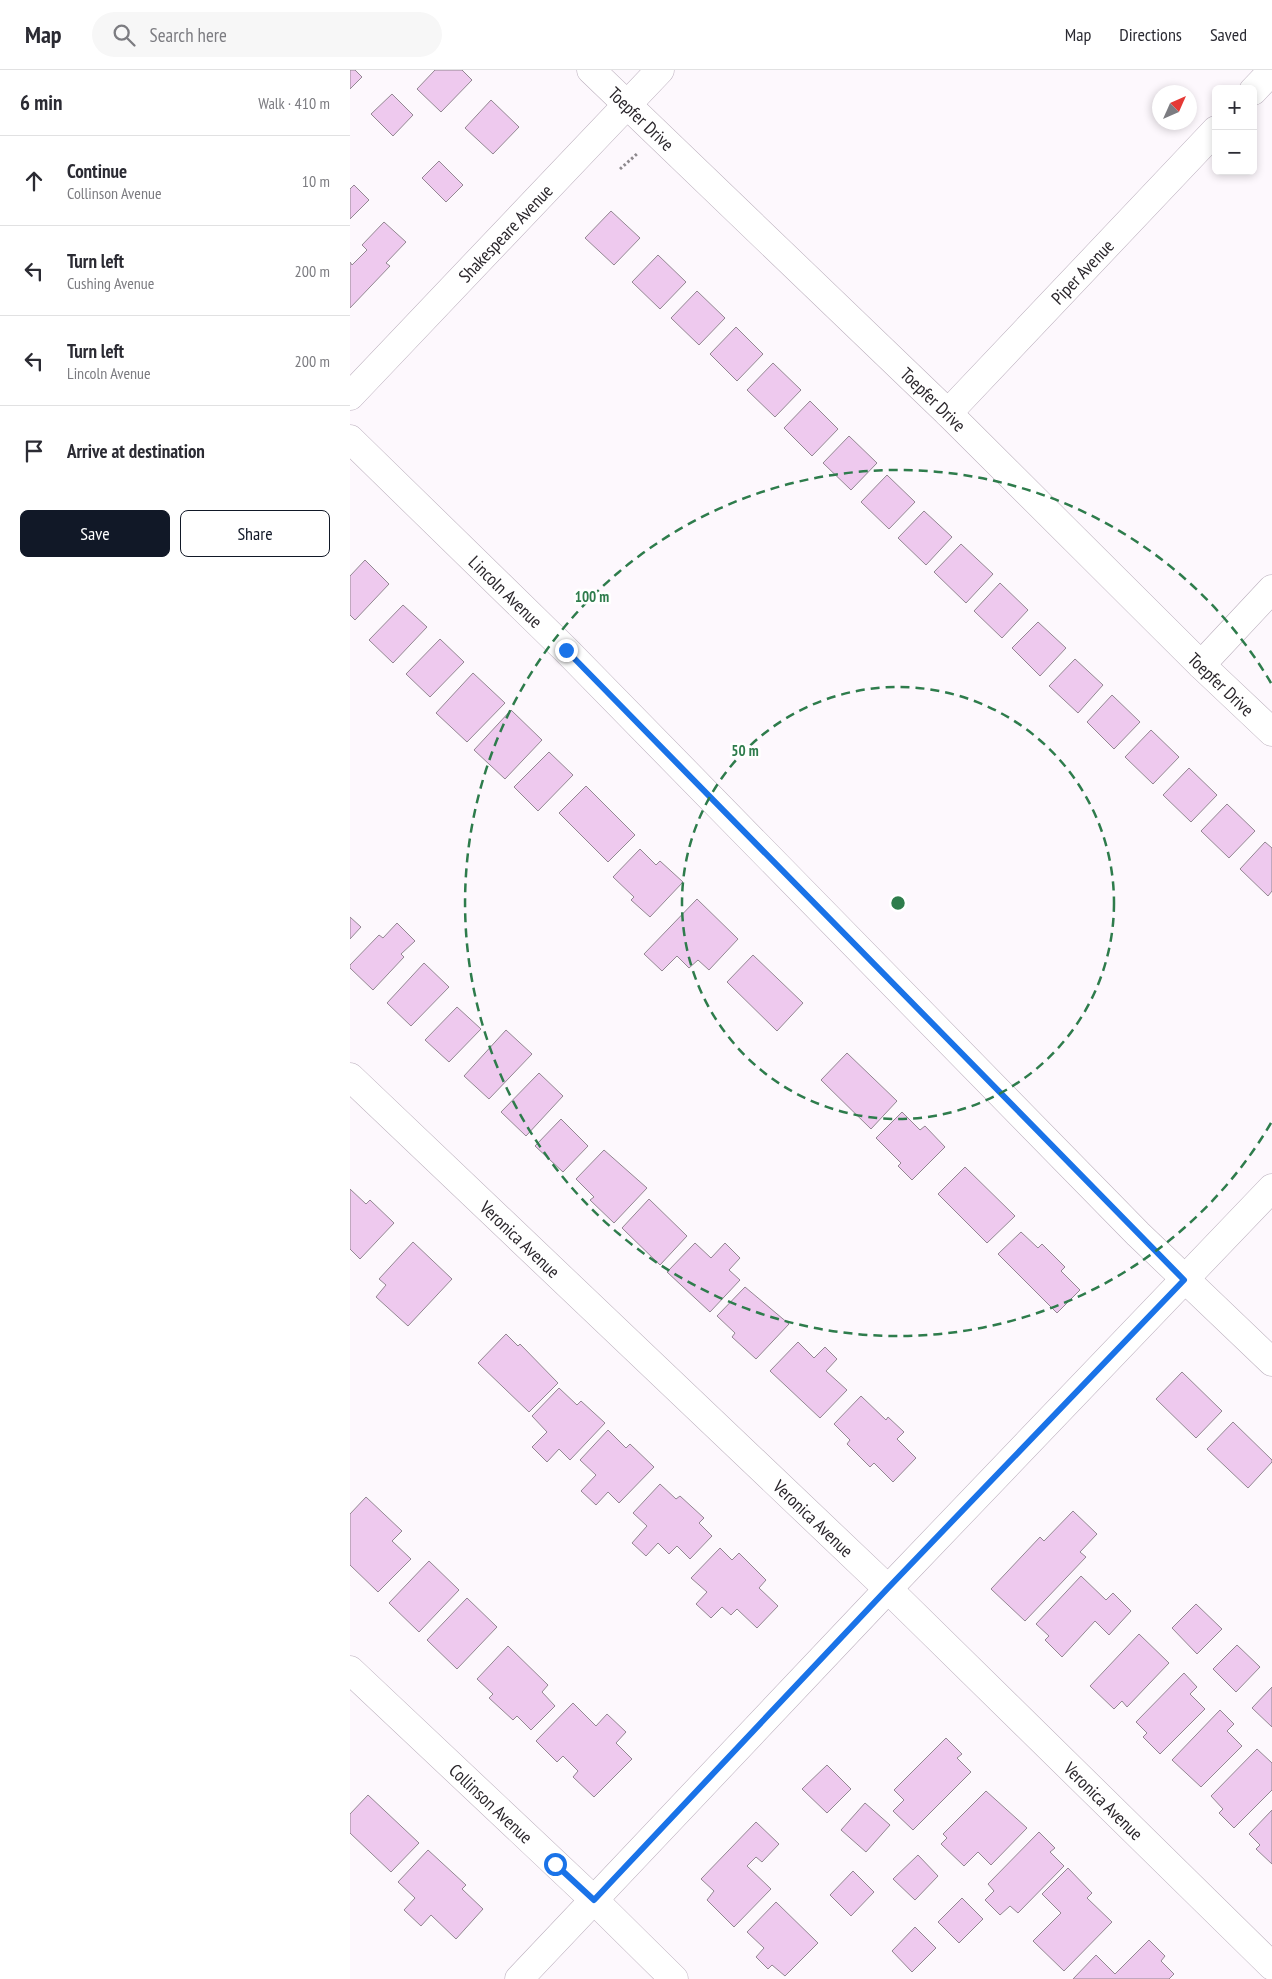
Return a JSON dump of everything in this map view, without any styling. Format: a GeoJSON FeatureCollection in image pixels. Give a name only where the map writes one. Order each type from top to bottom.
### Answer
{"type":"FeatureCollection","features":[{"type":"Feature","properties":{"kind":"street","name":"Toepfer Drive"},"geometry":{"type":"LineString","coordinates":[[591,70],[948,413],[1201,665],[1272,732]]}},
{"type":"Feature","properties":{"kind":"street","name":"Shakespeare Avenue"},"geometry":{"type":"LineString","coordinates":[[350,396],[660,70]]}},
{"type":"Feature","properties":{"kind":"street"},"geometry":{"type":"LineString","coordinates":[[1257,87],[1272,71]]}},
{"type":"Feature","properties":{"kind":"street","name":"Piper Avenue"},"geometry":{"type":"LineString","coordinates":[[948,413],[1212,134]]}},
{"type":"Feature","properties":{"kind":"street","name":"Lincoln Avenue"},"geometry":{"type":"LineString","coordinates":[[350,438],[566,650],[1184,1280],[1223,1314],[1272,1362]]}},
{"type":"Feature","properties":{"kind":"street"},"geometry":{"type":"LineString","coordinates":[[1201,665],[1272,589]]}},
{"type":"Feature","properties":{"kind":"street","name":"Veronica Avenue"},"geometry":{"type":"LineString","coordinates":[[350,1078],[888,1588],[1272,1966]]}},
{"type":"Feature","properties":{"kind":"street"},"geometry":{"type":"LineString","coordinates":[[519,1979],[888,1588],[1272,1188]]}},
{"type":"Feature","properties":{"kind":"street","name":"Collinson Avenue"},"geometry":{"type":"LineString","coordinates":[[350,1670],[594,1900],[674,1979]]}},
{"type":"Feature","properties":{"kind":"building"},"geometry":{"type":"Polygon","coordinates":[[[350,70],[355,70],[362,77],[350,89],[350,70]]]}},
{"type":"Feature","properties":{"kind":"building"},"geometry":{"type":"Polygon","coordinates":[[[435,70],[462,70],[472,80],[441,112],[417,89],[435,70]]]}},
{"type":"Feature","properties":{"kind":"building"},"geometry":{"type":"Polygon","coordinates":[[[392,94],[413,115],[393,136],[371,114],[392,94]]]}},
{"type":"Feature","properties":{"kind":"building"},"geometry":{"type":"Polygon","coordinates":[[[491,100],[519,127],[493,154],[465,128],[491,100]]]}},
{"type":"Feature","properties":{"kind":"building"},"geometry":{"type":"Polygon","coordinates":[[[439,161],[463,185],[446,202],[422,178],[439,161]]]}},
{"type":"Feature","properties":{"kind":"building"},"geometry":{"type":"Polygon","coordinates":[[[354,185],[369,200],[350,219],[350,189],[354,185]]]}},
{"type":"Feature","properties":{"kind":"building"},"geometry":{"type":"Polygon","coordinates":[[[611,211],[640,238],[614,265],[585,238],[611,211]]]}},
{"type":"Feature","properties":{"kind":"building"},"geometry":{"type":"Polygon","coordinates":[[[384,222],[406,242],[386,263],[390,266],[350,308],[350,262],[352,265],[367,250],[362,245],[384,222]]]}},
{"type":"Feature","properties":{"kind":"building"},"geometry":{"type":"Polygon","coordinates":[[[658,255],[686,282],[660,309],[632,282],[658,255]]]}},
{"type":"Feature","properties":{"kind":"building"},"geometry":{"type":"Polygon","coordinates":[[[697,291],[725,318],[699,345],[671,318],[697,291]]]}},
{"type":"Feature","properties":{"kind":"building"},"geometry":{"type":"Polygon","coordinates":[[[736,327],[763,354],[737,381],[710,354],[736,327]]]}},
{"type":"Feature","properties":{"kind":"building"},"geometry":{"type":"Polygon","coordinates":[[[773,363],[801,390],[775,417],[747,390],[773,363]]]}},
{"type":"Feature","properties":{"kind":"building"},"geometry":{"type":"Polygon","coordinates":[[[810,401],[838,429],[812,456],[784,428],[810,401]]]}},
{"type":"Feature","properties":{"kind":"building"},"geometry":{"type":"Polygon","coordinates":[[[849,436],[877,463],[851,490],[823,463],[849,436]]]}},
{"type":"Feature","properties":{"kind":"building"},"geometry":{"type":"Polygon","coordinates":[[[887,475],[915,502],[889,529],[861,502],[887,475]]]}},
{"type":"Feature","properties":{"kind":"building"},"geometry":{"type":"Polygon","coordinates":[[[924,511],[952,537],[926,565],[898,538],[924,511]]]}},
{"type":"Feature","properties":{"kind":"building"},"geometry":{"type":"Polygon","coordinates":[[[961,544],[993,574],[966,603],[934,572],[961,544]]]}},
{"type":"Feature","properties":{"kind":"building"},"geometry":{"type":"Polygon","coordinates":[[[365,560],[389,584],[355,620],[350,615],[350,576],[365,560]]]}},
{"type":"Feature","properties":{"kind":"building"},"geometry":{"type":"Polygon","coordinates":[[[1000,583],[1028,610],[1002,638],[974,611],[1000,583]]]}},
{"type":"Feature","properties":{"kind":"building"},"geometry":{"type":"Polygon","coordinates":[[[403,605],[427,627],[393,663],[369,640],[403,605]]]}},
{"type":"Feature","properties":{"kind":"building"},"geometry":{"type":"Polygon","coordinates":[[[1038,622],[1066,648],[1040,676],[1012,648],[1038,622]]]}},
{"type":"Feature","properties":{"kind":"building"},"geometry":{"type":"Polygon","coordinates":[[[440,639],[464,662],[430,697],[406,674],[440,639]]]}},
{"type":"Feature","properties":{"kind":"building"},"geometry":{"type":"Polygon","coordinates":[[[1075,659],[1103,685],[1078,713],[1049,686],[1075,659]]]}},
{"type":"Feature","properties":{"kind":"building"},"geometry":{"type":"Polygon","coordinates":[[[473,673],[505,703],[467,742],[436,713],[473,673]]]}},
{"type":"Feature","properties":{"kind":"building"},"geometry":{"type":"Polygon","coordinates":[[[1112,695],[1140,722],[1114,749],[1087,722],[1112,695]]]}},
{"type":"Feature","properties":{"kind":"building"},"geometry":{"type":"Polygon","coordinates":[[[511,710],[542,740],[505,779],[474,750],[511,710]]]}},
{"type":"Feature","properties":{"kind":"building"},"geometry":{"type":"Polygon","coordinates":[[[1151,730],[1179,757],[1153,784],[1125,757],[1151,730]]]}},
{"type":"Feature","properties":{"kind":"building"},"geometry":{"type":"Polygon","coordinates":[[[549,752],[573,775],[538,811],[514,787],[549,752]]]}},
{"type":"Feature","properties":{"kind":"building"},"geometry":{"type":"Polygon","coordinates":[[[1189,768],[1217,795],[1191,822],[1163,795],[1189,768]]]}},
{"type":"Feature","properties":{"kind":"building"},"geometry":{"type":"Polygon","coordinates":[[[586,786],[635,835],[608,862],[559,813],[586,786]]]}},
{"type":"Feature","properties":{"kind":"building"},"geometry":{"type":"Polygon","coordinates":[[[1227,804],[1255,831],[1229,858],[1201,831],[1227,804]]]}},
{"type":"Feature","properties":{"kind":"building"},"geometry":{"type":"Polygon","coordinates":[[[1265,842],[1272,848],[1272,891],[1268,896],[1240,869],[1265,842]]]}},
{"type":"Feature","properties":{"kind":"building"},"geometry":{"type":"Polygon","coordinates":[[[640,849],[656,865],[660,861],[683,882],[650,917],[631,900],[634,897],[613,877],[640,849]]]}},
{"type":"Feature","properties":{"kind":"building"},"geometry":{"type":"Polygon","coordinates":[[[697,899],[738,939],[709,970],[698,960],[689,968],[677,956],[662,971],[644,954],[697,899]]]}},
{"type":"Feature","properties":{"kind":"building"},"geometry":{"type":"Polygon","coordinates":[[[350,917],[361,927],[350,939],[350,917]]]}},
{"type":"Feature","properties":{"kind":"building"},"geometry":{"type":"Polygon","coordinates":[[[397,923],[415,941],[401,954],[404,957],[373,990],[350,968],[350,965],[379,935],[383,938],[397,923]]]}},
{"type":"Feature","properties":{"kind":"building"},"geometry":{"type":"Polygon","coordinates":[[[753,955],[803,1003],[777,1031],[727,982],[753,955]]]}},
{"type":"Feature","properties":{"kind":"building"},"geometry":{"type":"Polygon","coordinates":[[[424,963],[449,987],[411,1026],[387,1003],[424,963]]]}},
{"type":"Feature","properties":{"kind":"building"},"geometry":{"type":"Polygon","coordinates":[[[457,1007],[481,1029],[449,1062],[425,1040],[457,1007]]]}},
{"type":"Feature","properties":{"kind":"building"},"geometry":{"type":"Polygon","coordinates":[[[506,1030],[532,1054],[489,1099],[464,1076],[506,1030]]]}},
{"type":"Feature","properties":{"kind":"building"},"geometry":{"type":"Polygon","coordinates":[[[847,1053],[897,1101],[871,1129],[821,1080],[847,1053]]]}},
{"type":"Feature","properties":{"kind":"building"},"geometry":{"type":"Polygon","coordinates":[[[539,1073],[563,1096],[526,1136],[501,1112],[539,1073]]]}},
{"type":"Feature","properties":{"kind":"building"},"geometry":{"type":"Polygon","coordinates":[[[902,1112],[920,1130],[925,1126],[945,1147],[912,1180],[898,1166],[901,1163],[876,1138],[902,1112]]]}},
{"type":"Feature","properties":{"kind":"building"},"geometry":{"type":"Polygon","coordinates":[[[561,1119],[588,1146],[563,1172],[535,1146],[561,1119]]]}},
{"type":"Feature","properties":{"kind":"building"},"geometry":{"type":"Polygon","coordinates":[[[604,1150],[647,1188],[614,1223],[590,1200],[594,1197],[576,1179],[604,1150]]]}},
{"type":"Feature","properties":{"kind":"building"},"geometry":{"type":"Polygon","coordinates":[[[965,1167],[1015,1216],[987,1243],[938,1194],[965,1167]]]}},
{"type":"Feature","properties":{"kind":"building"},"geometry":{"type":"Polygon","coordinates":[[[350,1189],[366,1204],[370,1200],[394,1223],[360,1259],[350,1249],[350,1189]]]}},
{"type":"Feature","properties":{"kind":"building"},"geometry":{"type":"Polygon","coordinates":[[[649,1199],[687,1236],[660,1265],[622,1228],[649,1199]]]}},
{"type":"Feature","properties":{"kind":"building"},"geometry":{"type":"Polygon","coordinates":[[[1021,1232],[1038,1248],[1042,1244],[1065,1267],[1061,1271],[1080,1290],[1057,1313],[998,1254],[1021,1232]]]}},
{"type":"Feature","properties":{"kind":"building"},"geometry":{"type":"Polygon","coordinates":[[[413,1242],[452,1279],[408,1326],[376,1297],[386,1285],[379,1279],[413,1242]]]}},
{"type":"Feature","properties":{"kind":"building"},"geometry":{"type":"Polygon","coordinates":[[[695,1243],[711,1258],[725,1243],[740,1258],[729,1270],[740,1280],[710,1312],[667,1272],[695,1243]]]}},
{"type":"Feature","properties":{"kind":"building"},"geometry":{"type":"Polygon","coordinates":[[[745,1287],[789,1324],[756,1359],[732,1337],[735,1333],[717,1316],[745,1287]]]}},
{"type":"Feature","properties":{"kind":"building"},"geometry":{"type":"Polygon","coordinates":[[[506,1334],[518,1346],[520,1344],[558,1383],[529,1412],[478,1363],[506,1334]]]}},
{"type":"Feature","properties":{"kind":"building"},"geometry":{"type":"Polygon","coordinates":[[[798,1342],[814,1358],[825,1347],[837,1359],[826,1371],[847,1390],[820,1418],[770,1371],[798,1342]]]}},
{"type":"Feature","properties":{"kind":"building"},"geometry":{"type":"Polygon","coordinates":[[[1182,1372],[1222,1411],[1196,1438],[1156,1399],[1182,1372]]]}},
{"type":"Feature","properties":{"kind":"building"},"geometry":{"type":"Polygon","coordinates":[[[559,1388],[577,1405],[581,1401],[605,1423],[570,1460],[559,1449],[547,1462],[532,1447],[547,1432],[532,1416],[559,1388]]]}},
{"type":"Feature","properties":{"kind":"building"},"geometry":{"type":"Polygon","coordinates":[[[861,1396],[886,1420],[888,1417],[904,1432],[897,1439],[916,1458],[893,1482],[874,1463],[870,1467],[847,1444],[850,1440],[834,1424],[861,1396]]]}},
{"type":"Feature","properties":{"kind":"building"},"geometry":{"type":"Polygon","coordinates":[[[1233,1422],[1272,1460],[1248,1488],[1207,1449],[1233,1422]]]}},
{"type":"Feature","properties":{"kind":"building"},"geometry":{"type":"Polygon","coordinates":[[[608,1430],[626,1448],[630,1444],[654,1467],[619,1503],[608,1492],[596,1505],[581,1491],[596,1475],[580,1460],[608,1430]]]}},
{"type":"Feature","properties":{"kind":"building"},"geometry":{"type":"Polygon","coordinates":[[[660,1484],[676,1499],[680,1496],[704,1518],[699,1523],[712,1536],[690,1559],[677,1546],[669,1554],[658,1543],[646,1556],[632,1543],[647,1526],[633,1513],[660,1484]]]}},
{"type":"Feature","properties":{"kind":"building"},"geometry":{"type":"Polygon","coordinates":[[[366,1497],[402,1531],[392,1541],[411,1559],[378,1592],[350,1565],[350,1514],[366,1497]]]}},
{"type":"Feature","properties":{"kind":"building"},"geometry":{"type":"Polygon","coordinates":[[[1073,1511],[1097,1534],[1080,1552],[1086,1557],[1025,1621],[991,1589],[1040,1537],[1044,1541],[1073,1511]]]}},
{"type":"Feature","properties":{"kind":"building"},"geometry":{"type":"Polygon","coordinates":[[[720,1548],[732,1560],[739,1553],[766,1580],[759,1588],[778,1606],[757,1628],[737,1609],[731,1615],[722,1607],[711,1618],[696,1604],[707,1592],[691,1578],[720,1548]]]}},
{"type":"Feature","properties":{"kind":"building"},"geometry":{"type":"Polygon","coordinates":[[[429,1561],[459,1590],[419,1632],[389,1603],[429,1561]]]}},
{"type":"Feature","properties":{"kind":"building"},"geometry":{"type":"Polygon","coordinates":[[[1081,1576],[1106,1600],[1113,1593],[1131,1611],[1109,1635],[1095,1621],[1062,1657],[1045,1640],[1049,1636],[1036,1624],[1081,1576]]]}},
{"type":"Feature","properties":{"kind":"building"},"geometry":{"type":"Polygon","coordinates":[[[467,1598],[497,1627],[457,1669],[427,1640],[467,1598]]]}},
{"type":"Feature","properties":{"kind":"building"},"geometry":{"type":"Polygon","coordinates":[[[1196,1604],[1222,1629],[1197,1654],[1172,1628],[1196,1604]]]}},
{"type":"Feature","properties":{"kind":"building"},"geometry":{"type":"Polygon","coordinates":[[[1139,1634],[1169,1663],[1127,1707],[1122,1701],[1114,1709],[1090,1686],[1139,1634]]]}},
{"type":"Feature","properties":{"kind":"building"},"geometry":{"type":"Polygon","coordinates":[[[1237,1645],[1260,1667],[1236,1692],[1213,1669],[1237,1645]]]}},
{"type":"Feature","properties":{"kind":"building"},"geometry":{"type":"Polygon","coordinates":[[[508,1646],[548,1685],[542,1692],[555,1706],[531,1730],[517,1716],[513,1720],[489,1698],[493,1694],[477,1679],[508,1646]]]}},
{"type":"Feature","properties":{"kind":"building"},"geometry":{"type":"Polygon","coordinates":[[[1184,1673],[1197,1687],[1190,1694],[1205,1709],[1160,1754],[1143,1737],[1147,1733],[1136,1722],[1184,1673]]]}},
{"type":"Feature","properties":{"kind":"building"},"geometry":{"type":"Polygon","coordinates":[[[1272,1687],[1272,1727],[1252,1708],[1272,1687]]]}},
{"type":"Feature","properties":{"kind":"building"},"geometry":{"type":"Polygon","coordinates":[[[573,1703],[596,1726],[607,1714],[626,1732],[616,1743],[632,1759],[594,1797],[573,1777],[578,1771],[563,1756],[557,1762],[536,1741],[573,1703]]]}},
{"type":"Feature","properties":{"kind":"building"},"geometry":{"type":"Polygon","coordinates":[[[1220,1710],[1234,1724],[1227,1731],[1242,1746],[1201,1787],[1172,1760],[1220,1710]]]}},
{"type":"Feature","properties":{"kind":"building"},"geometry":{"type":"Polygon","coordinates":[[[946,1738],[962,1754],[957,1758],[971,1772],[913,1830],[893,1811],[904,1800],[894,1790],[946,1738]]]}},
{"type":"Feature","properties":{"kind":"building"},"geometry":{"type":"Polygon","coordinates":[[[1257,1749],[1272,1763],[1272,1790],[1234,1828],[1219,1813],[1223,1809],[1211,1796],[1257,1749]]]}},
{"type":"Feature","properties":{"kind":"building"},"geometry":{"type":"Polygon","coordinates":[[[827,1765],[851,1789],[827,1813],[802,1789],[827,1765]]]}},
{"type":"Feature","properties":{"kind":"building"},"geometry":{"type":"Polygon","coordinates":[[[986,1791],[1027,1828],[991,1865],[978,1852],[964,1866],[941,1844],[947,1838],[943,1834],[986,1791]]]}},
{"type":"Feature","properties":{"kind":"building"},"geometry":{"type":"Polygon","coordinates":[[[368,1795],[419,1843],[391,1872],[350,1833],[350,1814],[368,1795]]]}},
{"type":"Feature","properties":{"kind":"building"},"geometry":{"type":"Polygon","coordinates":[[[865,1803],[890,1825],[866,1852],[841,1830],[865,1803]]]}},
{"type":"Feature","properties":{"kind":"building"},"geometry":{"type":"Polygon","coordinates":[[[1272,1810],[1272,1864],[1256,1849],[1260,1845],[1249,1834],[1272,1810]]]}},
{"type":"Feature","properties":{"kind":"building"},"geometry":{"type":"Polygon","coordinates":[[[756,1822],[779,1844],[762,1862],[756,1857],[747,1866],[771,1889],[734,1927],[707,1900],[714,1891],[701,1879],[756,1822]]]}},
{"type":"Feature","properties":{"kind":"building"},"geometry":{"type":"Polygon","coordinates":[[[1039,1832],[1055,1848],[1050,1852],[1064,1866],[1018,1913],[1010,1906],[1000,1915],[985,1900],[994,1891],[988,1884],[1039,1832]]]}},
{"type":"Feature","properties":{"kind":"building"},"geometry":{"type":"Polygon","coordinates":[[[428,1850],[466,1885],[462,1889],[483,1909],[456,1939],[431,1915],[421,1926],[404,1910],[415,1898],[398,1882],[428,1850]]]}},
{"type":"Feature","properties":{"kind":"building"},"geometry":{"type":"Polygon","coordinates":[[[918,1855],[938,1876],[915,1900],[893,1879],[918,1855]]]}},
{"type":"Feature","properties":{"kind":"building"},"geometry":{"type":"Polygon","coordinates":[[[1068,1868],[1092,1893],[1087,1898],[1112,1922],[1064,1971],[1033,1941],[1061,1913],[1042,1894],[1068,1868]]]}},
{"type":"Feature","properties":{"kind":"building"},"geometry":{"type":"Polygon","coordinates":[[[853,1871],[874,1892],[851,1916],[830,1895],[853,1871]]]}},
{"type":"Feature","properties":{"kind":"building"},"geometry":{"type":"Polygon","coordinates":[[[962,1898],[983,1919],[959,1943],[938,1922],[962,1898]]]}},
{"type":"Feature","properties":{"kind":"building"},"geometry":{"type":"Polygon","coordinates":[[[776,1902],[818,1943],[785,1976],[772,1965],[768,1969],[756,1957],[764,1948],[747,1932],[776,1902]]]}},
{"type":"Feature","properties":{"kind":"building"},"geometry":{"type":"Polygon","coordinates":[[[915,1927],[936,1948],[912,1972],[892,1951],[915,1927]]]}},
{"type":"Feature","properties":{"kind":"building"},"geometry":{"type":"Polygon","coordinates":[[[1149,1940],[1165,1956],[1161,1961],[1174,1974],[1169,1979],[1073,1979],[1096,1955],[1115,1974],[1149,1940]]]}},
{"type":"Feature","properties":{"kind":"route"},"geometry":{"type":"LineString","coordinates":[[555,1864],[594,1900],[888,1588],[1184,1280],[566,650]]}}]}
